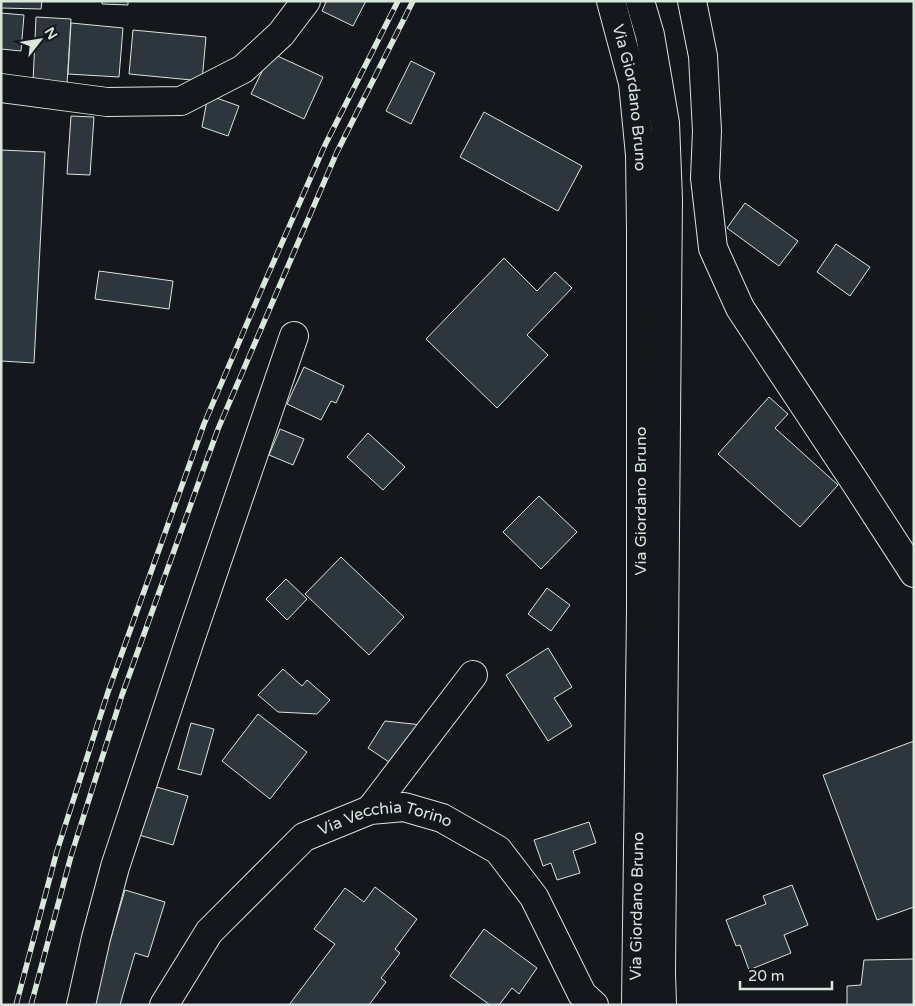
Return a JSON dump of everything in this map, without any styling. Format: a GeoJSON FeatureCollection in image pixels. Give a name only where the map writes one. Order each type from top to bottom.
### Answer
{"type":"FeatureCollection","features":[{"type":"Feature","properties":{"kind":"street"},"geometry":{"type":"LineString","coordinates":[[1,88],[107,102],[181,101],[243,69],[281,34],[306,1]]}},
{"type":"Feature","properties":{"kind":"street","name":"Via Giordano Bruno"},"geometry":{"type":"LineString","coordinates":[[611,1],[633,83],[640,164],[641,611],[636,1005]]}},
{"type":"Feature","properties":{"kind":"street","name":"Via Giordano Bruno"},"geometry":{"type":"LineString","coordinates":[[640,1],[650,35],[665,123],[668,200],[662,1005]]}},
{"type":"Feature","properties":{"kind":"street"},"geometry":{"type":"LineString","coordinates":[[692,1],[703,56],[707,131],[705,178],[713,248],[740,308],[914,573]]}},
{"type":"Feature","properties":{"kind":"street"},"geometry":{"type":"LineString","coordinates":[[81,1005],[96,938],[118,858],[294,336]]}},
{"type":"Feature","properties":{"kind":"street"},"geometry":{"type":"LineString","coordinates":[[370,810],[473,675]]}},
{"type":"Feature","properties":{"kind":"street","name":"Via Vecchia Torino"},"geometry":{"type":"LineString","coordinates":[[164,1005],[209,932],[304,837],[370,810],[404,807],[442,818],[498,850],[534,897],[582,994],[594,1005]]}},
{"type":"Feature","properties":{"kind":"building"},"geometry":{"type":"Polygon","coordinates":[[[1,1],[42,1],[41,9],[1,8],[1,1]]]}},
{"type":"Feature","properties":{"kind":"building"},"geometry":{"type":"Polygon","coordinates":[[[102,1],[128,1],[128,5],[102,4],[102,1]]]}},
{"type":"Feature","properties":{"kind":"building"},"geometry":{"type":"Polygon","coordinates":[[[324,1],[366,1],[353,26],[322,11],[326,2],[324,1]]]}},
{"type":"Feature","properties":{"kind":"building"},"geometry":{"type":"Polygon","coordinates":[[[1,13],[24,15],[21,51],[1,49],[1,13]]]}},
{"type":"Feature","properties":{"kind":"building"},"geometry":{"type":"Polygon","coordinates":[[[36,17],[71,19],[67,84],[33,82],[36,17]]]}},
{"type":"Feature","properties":{"kind":"building"},"geometry":{"type":"Polygon","coordinates":[[[71,23],[123,28],[119,77],[68,74],[71,23]]]}},
{"type":"Feature","properties":{"kind":"building"},"geometry":{"type":"Polygon","coordinates":[[[133,30],[206,37],[202,81],[129,74],[133,30]]]}},
{"type":"Feature","properties":{"kind":"building"},"geometry":{"type":"Polygon","coordinates":[[[271,53],[323,77],[304,119],[251,94],[271,53]]]}},
{"type":"Feature","properties":{"kind":"building"},"geometry":{"type":"Polygon","coordinates":[[[411,61],[435,73],[411,124],[386,111],[411,61]]]}},
{"type":"Feature","properties":{"kind":"building"},"geometry":{"type":"Polygon","coordinates":[[[208,95],[239,106],[228,136],[202,127],[208,95]]]}},
{"type":"Feature","properties":{"kind":"building"},"geometry":{"type":"Polygon","coordinates":[[[484,112],[582,166],[558,211],[460,157],[484,112]]]}},
{"type":"Feature","properties":{"kind":"building"},"geometry":{"type":"Polygon","coordinates":[[[71,116],[94,117],[90,175],[67,174],[71,116]]]}},
{"type":"Feature","properties":{"kind":"building"},"geometry":{"type":"Polygon","coordinates":[[[1,150],[45,152],[34,363],[1,361],[1,150]]]}},
{"type":"Feature","properties":{"kind":"building"},"geometry":{"type":"Polygon","coordinates":[[[745,203],[798,241],[779,266],[727,228],[745,203]]]}},
{"type":"Feature","properties":{"kind":"building"},"geometry":{"type":"Polygon","coordinates":[[[836,244],[870,267],[850,296],[817,272],[836,244]]]}},
{"type":"Feature","properties":{"kind":"building"},"geometry":{"type":"Polygon","coordinates":[[[504,258],[537,291],[555,272],[572,288],[527,335],[548,355],[497,408],[426,339],[504,258]]]}},
{"type":"Feature","properties":{"kind":"building"},"geometry":{"type":"Polygon","coordinates":[[[99,271],[173,281],[169,309],[95,299],[99,271]]]}},
{"type":"Feature","properties":{"kind":"building"},"geometry":{"type":"Polygon","coordinates":[[[304,367],[344,386],[336,403],[331,401],[321,420],[287,404],[304,367]]]}},
{"type":"Feature","properties":{"kind":"building"},"geometry":{"type":"Polygon","coordinates":[[[769,397],[788,414],[775,428],[838,485],[800,527],[718,454],[769,397]]]}},
{"type":"Feature","properties":{"kind":"building"},"geometry":{"type":"Polygon","coordinates":[[[280,429],[304,439],[293,465],[269,455],[280,429]]]}},
{"type":"Feature","properties":{"kind":"building"},"geometry":{"type":"Polygon","coordinates":[[[368,433],[405,467],[383,490],[347,457],[368,433]]]}},
{"type":"Feature","properties":{"kind":"building"},"geometry":{"type":"Polygon","coordinates":[[[539,496],[577,532],[541,569],[503,532],[539,496]]]}},
{"type":"Feature","properties":{"kind":"building"},"geometry":{"type":"Polygon","coordinates":[[[341,557],[404,617],[369,655],[305,594],[341,557]]]}},
{"type":"Feature","properties":{"kind":"building"},"geometry":{"type":"Polygon","coordinates":[[[286,579],[307,599],[287,620],[266,599],[286,579]]]}},
{"type":"Feature","properties":{"kind":"building"},"geometry":{"type":"Polygon","coordinates":[[[547,588],[570,605],[551,631],[528,614],[547,588]]]}},
{"type":"Feature","properties":{"kind":"building"},"geometry":{"type":"Polygon","coordinates":[[[548,648],[572,687],[554,698],[572,726],[548,741],[506,675],[548,648]]]}},
{"type":"Feature","properties":{"kind":"building"},"geometry":{"type":"Polygon","coordinates":[[[283,669],[302,686],[307,680],[330,700],[317,714],[278,712],[258,695],[283,669]]]}},
{"type":"Feature","properties":{"kind":"building"},"geometry":{"type":"Polygon","coordinates":[[[258,714],[307,752],[270,799],[222,761],[258,714]]]}},
{"type":"Feature","properties":{"kind":"building"},"geometry":{"type":"Polygon","coordinates":[[[385,721],[422,725],[395,766],[368,748],[385,721]]]}},
{"type":"Feature","properties":{"kind":"building"},"geometry":{"type":"Polygon","coordinates":[[[191,723],[214,729],[201,775],[178,769],[191,723]]]}},
{"type":"Feature","properties":{"kind":"building"},"geometry":{"type":"Polygon","coordinates":[[[914,741],[914,907],[877,920],[823,775],[914,741]]]}},
{"type":"Feature","properties":{"kind":"building"},"geometry":{"type":"Polygon","coordinates":[[[153,786],[188,796],[173,845],[139,835],[153,786]]]}},
{"type":"Feature","properties":{"kind":"building"},"geometry":{"type":"Polygon","coordinates":[[[589,822],[596,843],[573,851],[580,873],[557,880],[551,863],[543,866],[534,840],[589,822]]]}},
{"type":"Feature","properties":{"kind":"building"},"geometry":{"type":"Polygon","coordinates":[[[792,885],[808,925],[784,935],[791,953],[749,970],[740,945],[736,946],[726,920],[766,904],[763,896],[792,885]]]}},
{"type":"Feature","properties":{"kind":"building"},"geometry":{"type":"Polygon","coordinates":[[[375,887],[417,919],[395,949],[400,953],[381,978],[386,982],[369,1005],[289,1005],[335,944],[314,929],[345,888],[364,902],[375,887]]]}},
{"type":"Feature","properties":{"kind":"building"},"geometry":{"type":"Polygon","coordinates":[[[125,890],[165,902],[148,957],[135,953],[120,1005],[91,1005],[125,890]]]}},
{"type":"Feature","properties":{"kind":"building"},"geometry":{"type":"Polygon","coordinates":[[[484,929],[537,968],[519,994],[512,988],[499,1005],[490,1005],[450,976],[484,929]]]}},
{"type":"Feature","properties":{"kind":"building"},"geometry":{"type":"Polygon","coordinates":[[[914,959],[914,1005],[847,1005],[847,986],[861,985],[864,960],[914,959]]]}},
{"type":"Feature","properties":{"kind":"railway"},"geometry":{"type":"LineString","coordinates":[[16,1005],[57,851],[108,692],[204,424],[325,145],[398,1]]}},
{"type":"Feature","properties":{"kind":"railway"},"geometry":{"type":"LineString","coordinates":[[31,1005],[71,856],[122,695],[218,429],[337,152],[413,1]]}}]}
